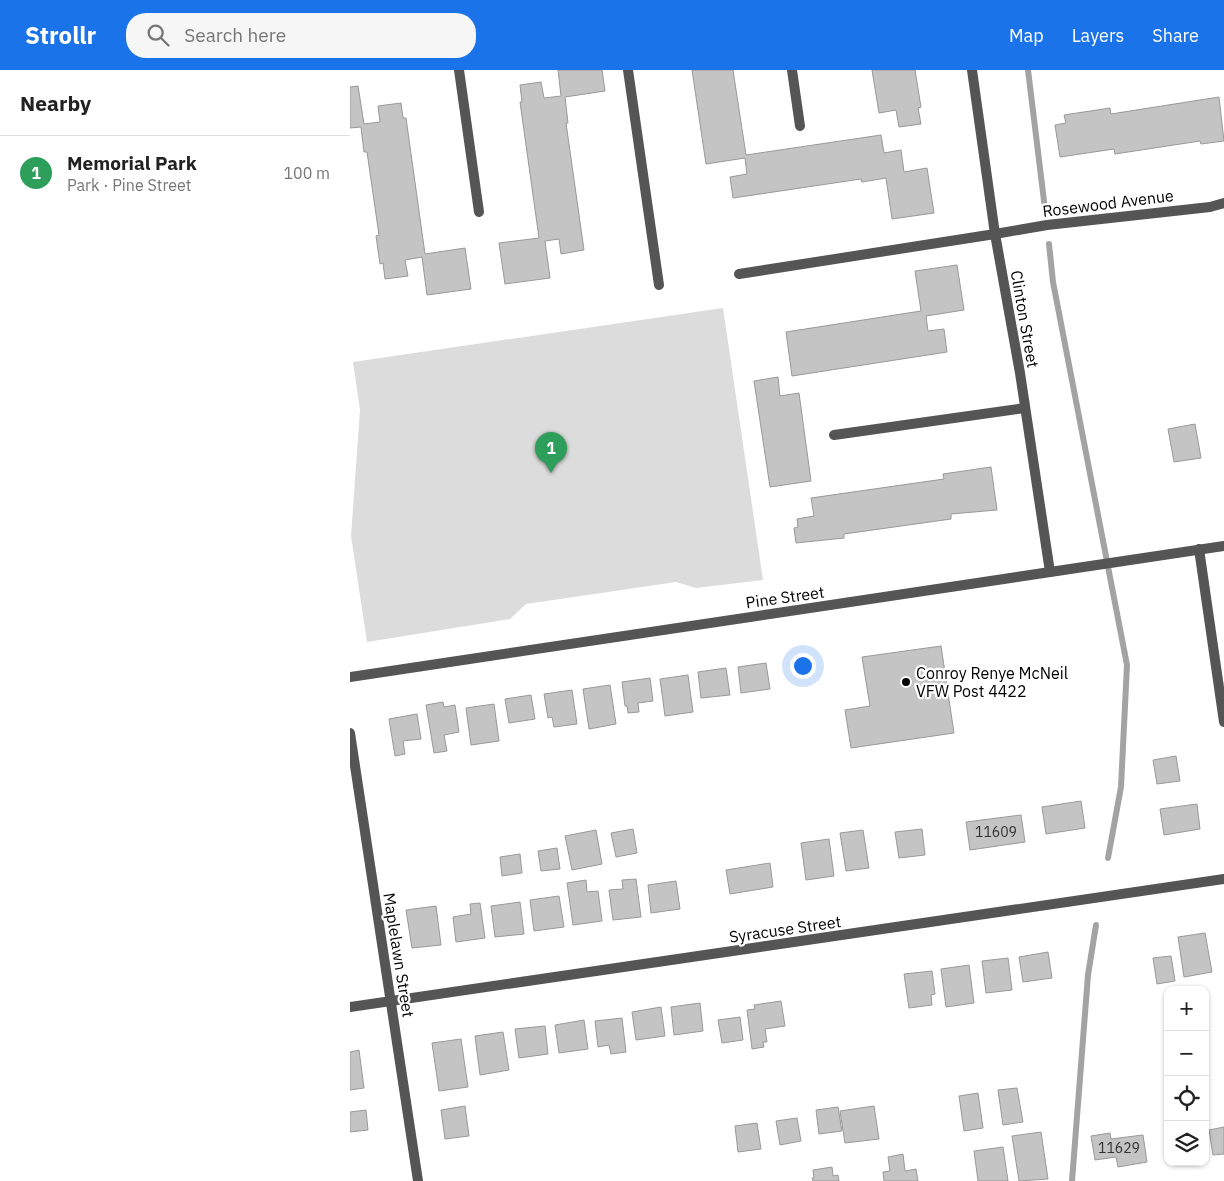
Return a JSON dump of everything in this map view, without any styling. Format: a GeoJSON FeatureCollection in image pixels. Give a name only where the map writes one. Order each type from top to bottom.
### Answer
{"type":"FeatureCollection","features":[{"type":"Feature","properties":{"kind":"street"},"geometry":{"type":"LineString","coordinates":[[459,70],[479,212]]}},
{"type":"Feature","properties":{"kind":"street"},"geometry":{"type":"LineString","coordinates":[[628,70],[659,285]]}},
{"type":"Feature","properties":{"kind":"street"},"geometry":{"type":"LineString","coordinates":[[792,70],[800,126]]}},
{"type":"Feature","properties":{"kind":"street","name":"Clinton Street"},"geometry":{"type":"LineString","coordinates":[[972,70],[995,234],[1025,408],[1050,572]]}},
{"type":"Feature","properties":{"kind":"street","name":"Rosewood Avenue"},"geometry":{"type":"LineString","coordinates":[[740,274],[1047,225],[1210,207],[1224,203]]}},
{"type":"Feature","properties":{"kind":"street"},"geometry":{"type":"LineString","coordinates":[[834,435],[1025,408]]}},
{"type":"Feature","properties":{"kind":"street","name":"Pine Street"},"geometry":{"type":"LineString","coordinates":[[350,677],[1224,546]]}},
{"type":"Feature","properties":{"kind":"street"},"geometry":{"type":"LineString","coordinates":[[1198,550],[1224,722]]}},
{"type":"Feature","properties":{"kind":"street","name":"Maplelawn Street"},"geometry":{"type":"LineString","coordinates":[[350,733],[418,1181]]}},
{"type":"Feature","properties":{"kind":"street","name":"Syracuse Street"},"geometry":{"type":"LineString","coordinates":[[350,1007],[1224,880]]}},
{"type":"Feature","properties":{"kind":"shaded area"},"geometry":{"type":"Polygon","coordinates":[[[723,308],[763,580],[696,588],[676,582],[526,604],[510,619],[367,642],[351,536],[360,410],[353,362],[723,308]]]}},
{"type":"Feature","properties":{"kind":"building"},"geometry":{"type":"Polygon","coordinates":[[[558,70],[602,70],[605,91],[565,97],[568,123],[566,123],[584,250],[561,254],[559,239],[545,241],[550,278],[505,284],[499,243],[539,238],[520,102],[522,102],[520,85],[541,82],[544,98],[561,96],[558,70]]]}},
{"type":"Feature","properties":{"kind":"building"},"geometry":{"type":"Polygon","coordinates":[[[692,70],[733,70],[746,155],[881,135],[884,153],[901,150],[904,172],[927,168],[934,213],[892,219],[886,178],[862,182],[861,179],[733,198],[730,177],[747,174],[745,158],[706,164],[692,70]]]}},
{"type":"Feature","properties":{"kind":"building"},"geometry":{"type":"Polygon","coordinates":[[[872,70],[915,70],[921,107],[918,108],[921,124],[899,127],[896,110],[879,113],[872,70]]]}},
{"type":"Feature","properties":{"kind":"building"},"geometry":{"type":"Polygon","coordinates":[[[358,86],[364,124],[380,122],[378,106],[401,103],[403,118],[406,118],[425,254],[465,248],[471,289],[427,295],[422,257],[405,260],[408,276],[385,279],[383,263],[380,264],[376,236],[379,235],[367,152],[364,152],[361,127],[350,128],[350,87],[358,86]]]}},
{"type":"Feature","properties":{"kind":"building"},"geometry":{"type":"Polygon","coordinates":[[[1219,97],[1224,141],[1201,144],[1200,141],[1115,154],[1114,149],[1060,157],[1055,125],[1066,123],[1064,115],[1110,108],[1111,114],[1219,97]]]}},
{"type":"Feature","properties":{"kind":"building"},"geometry":{"type":"Polygon","coordinates":[[[957,265],[964,310],[926,316],[928,331],[944,329],[947,352],[792,376],[786,332],[921,311],[915,271],[957,265]]]}},
{"type":"Feature","properties":{"kind":"building"},"geometry":{"type":"Polygon","coordinates":[[[778,377],[780,396],[799,393],[811,481],[770,487],[754,381],[778,377]]]}},
{"type":"Feature","properties":{"kind":"building"},"geometry":{"type":"Polygon","coordinates":[[[1195,424],[1201,458],[1174,462],[1168,429],[1195,424]]]}},
{"type":"Feature","properties":{"kind":"building"},"geometry":{"type":"Polygon","coordinates":[[[991,467],[997,510],[951,514],[951,519],[844,534],[844,538],[796,543],[794,528],[798,527],[797,519],[814,516],[811,498],[944,479],[943,474],[991,467]]]}},
{"type":"Feature","properties":{"kind":"building","name":"Conroy Renye McNeil VFW Post 4422"},"geometry":{"type":"Polygon","coordinates":[[[941,646],[954,733],[851,748],[845,710],[870,706],[862,657],[941,646]]]}},
{"type":"Feature","properties":{"kind":"building"},"geometry":{"type":"Polygon","coordinates":[[[766,663],[770,689],[741,693],[738,667],[766,663]]]}},
{"type":"Feature","properties":{"kind":"building"},"geometry":{"type":"Polygon","coordinates":[[[726,668],[730,695],[701,698],[698,672],[726,668]]]}},
{"type":"Feature","properties":{"kind":"building"},"geometry":{"type":"Polygon","coordinates":[[[688,675],[693,712],[665,716],[660,679],[688,675]]]}},
{"type":"Feature","properties":{"kind":"building"},"geometry":{"type":"Polygon","coordinates":[[[650,678],[653,701],[638,703],[639,712],[628,713],[627,706],[625,706],[622,682],[650,678]]]}},
{"type":"Feature","properties":{"kind":"building"},"geometry":{"type":"Polygon","coordinates":[[[610,685],[616,724],[589,729],[583,689],[610,685]]]}},
{"type":"Feature","properties":{"kind":"building"},"geometry":{"type":"Polygon","coordinates":[[[572,690],[577,724],[554,727],[552,717],[548,718],[544,694],[572,690]]]}},
{"type":"Feature","properties":{"kind":"building"},"geometry":{"type":"Polygon","coordinates":[[[531,695],[535,719],[509,723],[505,699],[531,695]]]}},
{"type":"Feature","properties":{"kind":"building"},"geometry":{"type":"Polygon","coordinates":[[[443,702],[444,707],[455,705],[459,732],[444,735],[447,751],[434,753],[426,705],[443,702]]]}},
{"type":"Feature","properties":{"kind":"building"},"geometry":{"type":"Polygon","coordinates":[[[494,704],[499,741],[471,745],[466,708],[494,704]]]}},
{"type":"Feature","properties":{"kind":"building"},"geometry":{"type":"Polygon","coordinates":[[[417,714],[421,739],[403,741],[405,754],[395,756],[389,719],[417,714]]]}},
{"type":"Feature","properties":{"kind":"building"},"geometry":{"type":"Polygon","coordinates":[[[1176,756],[1180,781],[1157,784],[1153,760],[1176,756]]]}},
{"type":"Feature","properties":{"kind":"building"},"geometry":{"type":"Polygon","coordinates":[[[1081,801],[1085,828],[1046,834],[1042,807],[1081,801]]]}},
{"type":"Feature","properties":{"kind":"building"},"geometry":{"type":"Polygon","coordinates":[[[1197,804],[1200,829],[1164,835],[1160,809],[1197,804]]]}},
{"type":"Feature","properties":{"kind":"building"},"geometry":{"type":"Polygon","coordinates":[[[1021,815],[1025,842],[970,850],[966,822],[1021,815]]]}},
{"type":"Feature","properties":{"kind":"building"},"geometry":{"type":"Polygon","coordinates":[[[633,829],[637,853],[616,857],[611,833],[633,829]]]}},
{"type":"Feature","properties":{"kind":"building"},"geometry":{"type":"Polygon","coordinates":[[[922,829],[925,855],[899,858],[895,832],[922,829]]]}},
{"type":"Feature","properties":{"kind":"building"},"geometry":{"type":"Polygon","coordinates":[[[596,830],[602,864],[572,870],[565,836],[596,830]]]}},
{"type":"Feature","properties":{"kind":"building"},"geometry":{"type":"Polygon","coordinates":[[[863,830],[869,868],[846,871],[840,833],[863,830]]]}},
{"type":"Feature","properties":{"kind":"building"},"geometry":{"type":"Polygon","coordinates":[[[829,839],[834,876],[806,880],[801,843],[829,839]]]}},
{"type":"Feature","properties":{"kind":"building"},"geometry":{"type":"Polygon","coordinates":[[[557,848],[560,869],[541,871],[538,851],[557,848]]]}},
{"type":"Feature","properties":{"kind":"building"},"geometry":{"type":"Polygon","coordinates":[[[520,854],[522,873],[502,876],[500,857],[520,854]]]}},
{"type":"Feature","properties":{"kind":"building"},"geometry":{"type":"Polygon","coordinates":[[[770,863],[773,887],[730,894],[726,870],[770,863]]]}},
{"type":"Feature","properties":{"kind":"building"},"geometry":{"type":"Polygon","coordinates":[[[636,879],[641,917],[613,920],[609,890],[623,889],[622,880],[636,879]]]}},
{"type":"Feature","properties":{"kind":"building"},"geometry":{"type":"Polygon","coordinates":[[[586,880],[587,892],[598,891],[602,921],[573,925],[567,883],[586,880]]]}},
{"type":"Feature","properties":{"kind":"building"},"geometry":{"type":"Polygon","coordinates":[[[676,881],[680,909],[651,913],[648,885],[676,881]]]}},
{"type":"Feature","properties":{"kind":"building"},"geometry":{"type":"Polygon","coordinates":[[[559,896],[564,927],[534,931],[530,900],[559,896]]]}},
{"type":"Feature","properties":{"kind":"building"},"geometry":{"type":"Polygon","coordinates":[[[520,902],[524,934],[495,937],[491,906],[520,902]]]}},
{"type":"Feature","properties":{"kind":"building"},"geometry":{"type":"Polygon","coordinates":[[[480,903],[485,938],[456,942],[453,917],[471,914],[470,904],[480,903]]]}},
{"type":"Feature","properties":{"kind":"building"},"geometry":{"type":"Polygon","coordinates":[[[436,906],[441,945],[412,948],[406,910],[436,906]]]}},
{"type":"Feature","properties":{"kind":"building"},"geometry":{"type":"Polygon","coordinates":[[[1205,933],[1212,972],[1184,977],[1178,937],[1205,933]]]}},
{"type":"Feature","properties":{"kind":"building"},"geometry":{"type":"Polygon","coordinates":[[[1048,952],[1052,978],[1023,982],[1019,957],[1048,952]]]}},
{"type":"Feature","properties":{"kind":"building"},"geometry":{"type":"Polygon","coordinates":[[[1171,956],[1175,981],[1157,984],[1153,958],[1171,956]]]}},
{"type":"Feature","properties":{"kind":"building"},"geometry":{"type":"Polygon","coordinates":[[[1008,958],[1012,990],[986,993],[982,961],[1008,958]]]}},
{"type":"Feature","properties":{"kind":"building"},"geometry":{"type":"Polygon","coordinates":[[[969,965],[974,1003],[946,1007],[941,969],[969,965]]]}},
{"type":"Feature","properties":{"kind":"building"},"geometry":{"type":"Polygon","coordinates":[[[932,971],[935,994],[931,995],[932,1005],[909,1008],[904,974],[932,971]]]}},
{"type":"Feature","properties":{"kind":"building"},"geometry":{"type":"Polygon","coordinates":[[[781,1001],[785,1026],[765,1029],[767,1042],[763,1042],[764,1047],[752,1049],[747,1010],[755,1009],[754,1005],[781,1001]]]}},
{"type":"Feature","properties":{"kind":"building"},"geometry":{"type":"Polygon","coordinates":[[[700,1003],[703,1031],[674,1035],[671,1007],[700,1003]]]}},
{"type":"Feature","properties":{"kind":"building"},"geometry":{"type":"Polygon","coordinates":[[[661,1007],[665,1036],[636,1040],[632,1012],[661,1007]]]}},
{"type":"Feature","properties":{"kind":"building"},"geometry":{"type":"Polygon","coordinates":[[[740,1017],[743,1040],[722,1043],[718,1020],[740,1017]]]}},
{"type":"Feature","properties":{"kind":"building"},"geometry":{"type":"Polygon","coordinates":[[[622,1018],[626,1052],[611,1054],[609,1045],[598,1047],[595,1021],[622,1018]]]}},
{"type":"Feature","properties":{"kind":"building"},"geometry":{"type":"Polygon","coordinates":[[[584,1020],[588,1049],[559,1053],[555,1025],[584,1020]]]}},
{"type":"Feature","properties":{"kind":"building"},"geometry":{"type":"Polygon","coordinates":[[[545,1026],[548,1054],[519,1058],[515,1029],[545,1026]]]}},
{"type":"Feature","properties":{"kind":"building"},"geometry":{"type":"Polygon","coordinates":[[[503,1032],[509,1070],[480,1075],[475,1036],[503,1032]]]}},
{"type":"Feature","properties":{"kind":"building"},"geometry":{"type":"Polygon","coordinates":[[[461,1039],[468,1087],[439,1091],[432,1043],[461,1039]]]}},
{"type":"Feature","properties":{"kind":"building"},"geometry":{"type":"Polygon","coordinates":[[[359,1050],[364,1088],[350,1090],[350,1052],[359,1050]]]}},
{"type":"Feature","properties":{"kind":"building"},"geometry":{"type":"Polygon","coordinates":[[[1017,1088],[1023,1122],[1003,1125],[998,1090],[1017,1088]]]}},
{"type":"Feature","properties":{"kind":"building"},"geometry":{"type":"Polygon","coordinates":[[[978,1093],[983,1128],[964,1131],[959,1096],[978,1093]]]}},
{"type":"Feature","properties":{"kind":"building"},"geometry":{"type":"Polygon","coordinates":[[[465,1106],[469,1136],[445,1139],[441,1110],[465,1106]]]}},
{"type":"Feature","properties":{"kind":"building"},"geometry":{"type":"Polygon","coordinates":[[[874,1106],[879,1139],[845,1143],[840,1111],[874,1106]]]}},
{"type":"Feature","properties":{"kind":"building"},"geometry":{"type":"Polygon","coordinates":[[[838,1107],[842,1131],[819,1134],[816,1110],[838,1107]]]}},
{"type":"Feature","properties":{"kind":"building"},"geometry":{"type":"Polygon","coordinates":[[[366,1110],[368,1130],[350,1132],[350,1112],[366,1110]]]}},
{"type":"Feature","properties":{"kind":"building"},"geometry":{"type":"Polygon","coordinates":[[[797,1118],[801,1141],[780,1145],[776,1121],[797,1118]]]}},
{"type":"Feature","properties":{"kind":"building"},"geometry":{"type":"Polygon","coordinates":[[[757,1123],[761,1149],[738,1152],[735,1126],[757,1123]]]}},
{"type":"Feature","properties":{"kind":"building"},"geometry":{"type":"Polygon","coordinates":[[[1224,1127],[1224,1154],[1213,1155],[1209,1130],[1224,1127]]]}},
{"type":"Feature","properties":{"kind":"building"},"geometry":{"type":"Polygon","coordinates":[[[1041,1132],[1048,1179],[1019,1181],[1012,1136],[1041,1132]]]}},
{"type":"Feature","properties":{"kind":"building"},"geometry":{"type":"Polygon","coordinates":[[[1110,1133],[1111,1139],[1143,1135],[1147,1162],[1118,1167],[1116,1157],[1095,1160],[1091,1136],[1110,1133]]]}},
{"type":"Feature","properties":{"kind":"building"},"geometry":{"type":"Polygon","coordinates":[[[1003,1147],[1008,1181],[978,1181],[974,1151],[1003,1147]]]}},
{"type":"Feature","properties":{"kind":"building"},"geometry":{"type":"Polygon","coordinates":[[[903,1154],[905,1171],[916,1169],[918,1181],[884,1181],[883,1172],[890,1171],[888,1157],[903,1154]]]}},
{"type":"Feature","properties":{"kind":"building"},"geometry":{"type":"Polygon","coordinates":[[[832,1167],[833,1176],[838,1175],[839,1181],[813,1181],[813,1170],[832,1167]]]}},
{"type":"Feature","properties":{"kind":"waterway"},"geometry":{"type":"LineString","coordinates":[[1028,70],[1045,209]]}},
{"type":"Feature","properties":{"kind":"waterway"},"geometry":{"type":"LineString","coordinates":[[1049,244],[1053,282],[1127,665],[1121,787],[1108,858]]}},
{"type":"Feature","properties":{"kind":"waterway"},"geometry":{"type":"LineString","coordinates":[[1072,1181],[1088,975],[1096,925]]}},
{"type":"Feature","properties":{"kind":"place","name":"Memorial Park"},"geometry":{"type":"Point","coordinates":[551,473]}},
{"type":"Feature","properties":{"kind":"place","name":"Conroy Renye McNeil VFW Post 4422"},"geometry":{"type":"Point","coordinates":[906,682]}}]}
